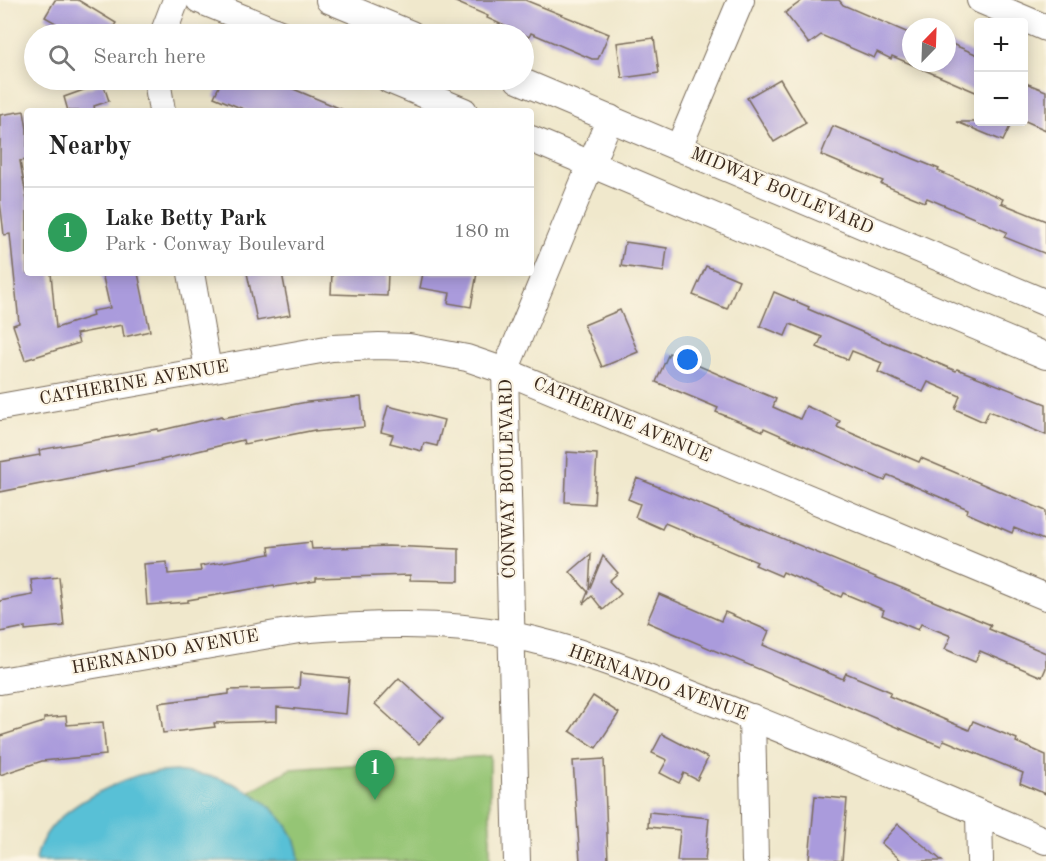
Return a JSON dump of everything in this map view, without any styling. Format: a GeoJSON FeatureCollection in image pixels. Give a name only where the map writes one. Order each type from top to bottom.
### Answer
{"type":"FeatureCollection","features":[{"type":"Feature","properties":{"kind":"street"},"geometry":{"type":"LineString","coordinates":[[167,24],[176,0]]}},
{"type":"Feature","properties":{"kind":"street"},"geometry":{"type":"LineString","coordinates":[[200,0],[258,24]]}},
{"type":"Feature","properties":{"kind":"street"},"geometry":{"type":"LineString","coordinates":[[329,0],[387,24]]}},
{"type":"Feature","properties":{"kind":"street"},"geometry":{"type":"LineString","coordinates":[[679,147],[741,0]]}},
{"type":"Feature","properties":{"kind":"street"},"geometry":{"type":"LineString","coordinates":[[980,0],[1046,28]]}},
{"type":"Feature","properties":{"kind":"street","name":"MIDWAY BOULEVARD"},"geometry":{"type":"LineString","coordinates":[[534,87],[1046,303]]}},
{"type":"Feature","properties":{"kind":"street"},"geometry":{"type":"LineString","coordinates":[[159,90],[162,108]]}},
{"type":"Feature","properties":{"kind":"street"},"geometry":{"type":"LineString","coordinates":[[413,90],[457,108]]}},
{"type":"Feature","properties":{"kind":"street","name":"CONWAY BOULEVARD"},"geometry":{"type":"LineString","coordinates":[[517,861],[505,371],[610,118]]}},
{"type":"Feature","properties":{"kind":"street"},"geometry":{"type":"LineString","coordinates":[[534,140],[1046,356]]}},
{"type":"Feature","properties":{"kind":"street"},"geometry":{"type":"LineString","coordinates":[[192,276],[208,369]]}},
{"type":"Feature","properties":{"kind":"street","name":"CATHERINE AVENUE"},"geometry":{"type":"LineString","coordinates":[[0,407],[333,348],[379,346],[438,352],[505,371],[1046,597]]}},
{"type":"Feature","properties":{"kind":"street","name":"HERNANDO AVENUE"},"geometry":{"type":"LineString","coordinates":[[0,681],[299,630],[399,625],[511,635],[614,663],[752,717],[1046,841]]}},
{"type":"Feature","properties":{"kind":"street"},"geometry":{"type":"LineString","coordinates":[[752,717],[755,861]]}},
{"type":"Feature","properties":{"kind":"street"},"geometry":{"type":"LineString","coordinates":[[979,813],[980,861]]}},
{"type":"Feature","properties":{"kind":"green space"},"geometry":{"type":"Polygon","coordinates":[[[490,756],[490,861],[299,861],[298,853],[250,791],[290,769],[490,756]]]}},
{"type":"Feature","properties":{"kind":"water"},"geometry":{"type":"Polygon","coordinates":[[[175,771],[218,778],[259,798],[282,819],[291,832],[299,861],[36,861],[47,833],[56,822],[80,802],[137,775],[175,771]]]}},
{"type":"Feature","properties":{"kind":"building"},"geometry":{"type":"Polygon","coordinates":[[[55,0],[78,0],[116,23],[57,24],[45,17],[55,0]]]}},
{"type":"Feature","properties":{"kind":"building"},"geometry":{"type":"Polygon","coordinates":[[[451,0],[525,0],[609,34],[598,59],[592,59],[534,34],[534,24],[500,24],[487,18],[488,16],[451,0]]]}},
{"type":"Feature","properties":{"kind":"building"},"geometry":{"type":"Polygon","coordinates":[[[803,0],[839,0],[843,5],[902,30],[902,60],[892,56],[891,59],[877,52],[874,58],[821,35],[809,44],[785,13],[803,0]]]}},
{"type":"Feature","properties":{"kind":"building"},"geometry":{"type":"Polygon","coordinates":[[[654,38],[659,73],[622,78],[617,43],[654,38]]]}},
{"type":"Feature","properties":{"kind":"building"},"geometry":{"type":"Polygon","coordinates":[[[956,46],[974,53],[974,91],[929,72],[956,72],[956,46]]]}},
{"type":"Feature","properties":{"kind":"building"},"geometry":{"type":"Polygon","coordinates":[[[780,79],[806,123],[774,142],[747,98],[780,79]]]}},
{"type":"Feature","properties":{"kind":"building"},"geometry":{"type":"Polygon","coordinates":[[[1028,84],[1046,91],[1046,130],[1028,122],[1028,84]]]}},
{"type":"Feature","properties":{"kind":"building"},"geometry":{"type":"Polygon","coordinates":[[[84,90],[105,90],[109,101],[94,106],[94,108],[67,108],[64,97],[84,90]]]}},
{"type":"Feature","properties":{"kind":"building"},"geometry":{"type":"Polygon","coordinates":[[[217,90],[296,90],[339,108],[241,108],[214,97],[217,90]]]}},
{"type":"Feature","properties":{"kind":"building"},"geometry":{"type":"Polygon","coordinates":[[[24,111],[24,160],[20,161],[24,184],[24,276],[51,276],[56,328],[93,316],[92,311],[110,308],[103,276],[139,276],[150,331],[124,337],[122,325],[76,334],[79,343],[25,360],[13,325],[19,323],[10,234],[4,235],[0,201],[0,115],[24,111]]]}},
{"type":"Feature","properties":{"kind":"building"},"geometry":{"type":"Polygon","coordinates":[[[957,122],[974,122],[974,126],[1010,126],[1003,141],[957,122]]]}},
{"type":"Feature","properties":{"kind":"building"},"geometry":{"type":"Polygon","coordinates":[[[833,126],[939,169],[938,171],[1003,199],[1001,203],[1046,221],[1046,254],[1004,237],[1007,232],[927,198],[925,202],[881,184],[883,181],[821,155],[833,126]]]}},
{"type":"Feature","properties":{"kind":"building"},"geometry":{"type":"Polygon","coordinates":[[[625,242],[667,248],[664,272],[621,266],[625,242]]]}},
{"type":"Feature","properties":{"kind":"building"},"geometry":{"type":"Polygon","coordinates":[[[706,266],[739,280],[727,309],[693,295],[706,266]]]}},
{"type":"Feature","properties":{"kind":"building"},"geometry":{"type":"Polygon","coordinates":[[[248,276],[283,276],[290,315],[257,321],[248,276]]]}},
{"type":"Feature","properties":{"kind":"building"},"geometry":{"type":"Polygon","coordinates":[[[332,276],[388,276],[387,296],[331,294],[332,276]]]}},
{"type":"Feature","properties":{"kind":"building"},"geometry":{"type":"Polygon","coordinates":[[[422,276],[476,276],[471,307],[448,303],[450,293],[420,288],[422,276]]]}},
{"type":"Feature","properties":{"kind":"building"},"geometry":{"type":"Polygon","coordinates":[[[774,292],[890,344],[1046,404],[1046,435],[989,411],[984,422],[955,409],[960,396],[928,382],[923,392],[878,372],[882,363],[852,351],[848,360],[817,347],[822,337],[790,324],[785,336],[760,326],[774,292]]]}},
{"type":"Feature","properties":{"kind":"building"},"geometry":{"type":"Polygon","coordinates":[[[620,310],[638,352],[602,367],[584,325],[620,310]]]}},
{"type":"Feature","properties":{"kind":"building"},"geometry":{"type":"Polygon","coordinates":[[[669,353],[776,399],[773,407],[800,419],[806,406],[840,421],[837,427],[919,462],[921,458],[1046,511],[1046,541],[1014,528],[1012,533],[967,513],[968,509],[888,475],[885,481],[764,428],[763,431],[716,412],[718,408],[656,382],[669,353]]]}},
{"type":"Feature","properties":{"kind":"building"},"geometry":{"type":"Polygon","coordinates":[[[361,397],[364,427],[315,432],[315,430],[244,444],[243,440],[157,461],[0,492],[0,462],[40,455],[39,450],[158,429],[158,431],[222,416],[222,418],[307,402],[361,397]]]}},
{"type":"Feature","properties":{"kind":"building"},"geometry":{"type":"Polygon","coordinates":[[[388,406],[444,420],[437,446],[424,443],[422,451],[390,443],[393,435],[381,432],[388,406]]]}},
{"type":"Feature","properties":{"kind":"building"},"geometry":{"type":"Polygon","coordinates":[[[567,452],[597,454],[594,504],[565,502],[567,452]]]}},
{"type":"Feature","properties":{"kind":"building"},"geometry":{"type":"Polygon","coordinates":[[[637,478],[991,625],[989,629],[1046,653],[1046,668],[1042,677],[980,651],[975,662],[945,649],[951,636],[921,624],[918,630],[882,615],[884,610],[843,593],[841,597],[783,572],[781,576],[755,565],[757,562],[665,523],[662,529],[635,517],[640,504],[628,499],[637,478]]]}},
{"type":"Feature","properties":{"kind":"building"},"geometry":{"type":"Polygon","coordinates":[[[311,542],[312,549],[388,546],[459,549],[459,581],[410,580],[410,575],[316,578],[316,581],[275,587],[274,585],[188,600],[188,602],[147,605],[144,564],[167,562],[168,574],[201,571],[200,566],[270,554],[269,547],[311,542]]]}},
{"type":"Feature","properties":{"kind":"building"},"geometry":{"type":"Polygon","coordinates":[[[591,554],[589,590],[603,556],[618,573],[609,581],[621,594],[603,610],[592,596],[583,604],[588,592],[570,572],[591,554]]]}},
{"type":"Feature","properties":{"kind":"building"},"geometry":{"type":"Polygon","coordinates":[[[59,577],[64,626],[25,630],[25,627],[0,632],[0,601],[33,595],[31,580],[59,577]]]}},
{"type":"Feature","properties":{"kind":"building"},"geometry":{"type":"Polygon","coordinates":[[[659,594],[721,621],[725,612],[769,631],[763,645],[843,679],[846,673],[891,692],[889,696],[969,730],[973,721],[1017,739],[1016,742],[1046,755],[1046,794],[1020,783],[1023,773],[944,740],[941,746],[647,622],[659,594]]]}},
{"type":"Feature","properties":{"kind":"building"},"geometry":{"type":"Polygon","coordinates":[[[300,673],[349,678],[346,714],[277,707],[277,721],[214,723],[215,727],[163,733],[159,703],[229,694],[229,690],[299,688],[300,673]]]}},
{"type":"Feature","properties":{"kind":"building"},"geometry":{"type":"Polygon","coordinates":[[[399,678],[443,718],[419,744],[375,704],[399,678]]]}},
{"type":"Feature","properties":{"kind":"building"},"geometry":{"type":"Polygon","coordinates":[[[593,696],[619,713],[596,748],[570,731],[593,696]]]}},
{"type":"Feature","properties":{"kind":"building"},"geometry":{"type":"Polygon","coordinates":[[[66,716],[67,725],[103,722],[106,755],[42,761],[0,775],[0,736],[44,722],[44,718],[66,716]]]}},
{"type":"Feature","properties":{"kind":"building"},"geometry":{"type":"Polygon","coordinates":[[[662,734],[708,758],[697,780],[684,773],[679,783],[660,773],[667,760],[652,753],[662,734]]]}},
{"type":"Feature","properties":{"kind":"building"},"geometry":{"type":"Polygon","coordinates":[[[604,759],[608,861],[580,861],[573,761],[604,759]]]}},
{"type":"Feature","properties":{"kind":"building"},"geometry":{"type":"Polygon","coordinates":[[[815,796],[847,799],[842,861],[809,859],[815,796]]]}},
{"type":"Feature","properties":{"kind":"building"},"geometry":{"type":"Polygon","coordinates":[[[649,812],[709,818],[705,861],[677,861],[680,830],[648,827],[649,812]]]}},
{"type":"Feature","properties":{"kind":"building"},"geometry":{"type":"Polygon","coordinates":[[[898,824],[942,861],[902,861],[881,843],[898,824]]]}},
{"type":"Feature","properties":{"kind":"place","name":"Lake Betty Park"},"geometry":{"type":"Point","coordinates":[375,800]}}]}
